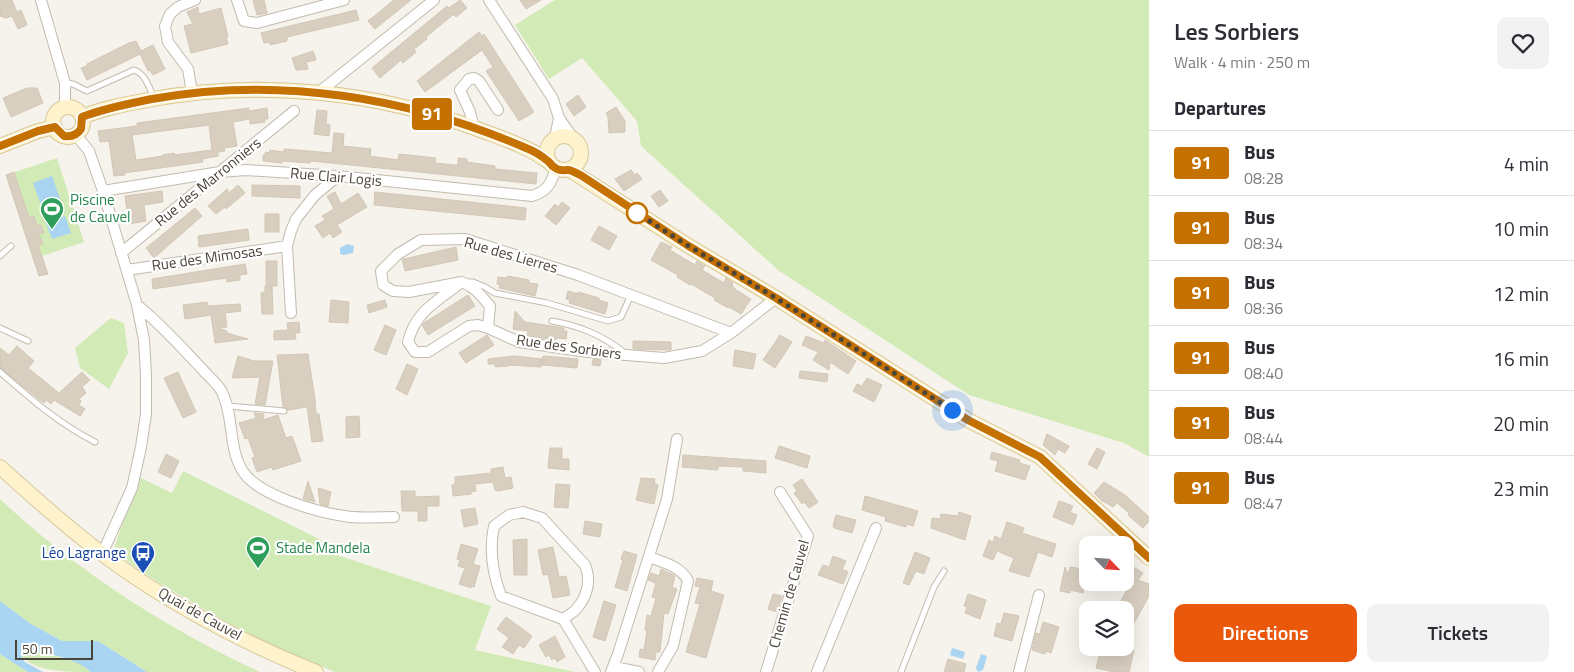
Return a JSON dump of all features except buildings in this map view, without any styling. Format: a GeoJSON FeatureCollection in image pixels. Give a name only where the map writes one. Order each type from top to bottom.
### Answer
{"type":"FeatureCollection","features":[{"type":"Feature","properties":{"kind":"main road"},"geometry":{"type":"LineString","coordinates":[[82,117],[114,106],[192,92],[247,89],[318,93],[372,100],[409,108],[474,128],[528,149],[605,192],[968,420],[1040,457],[1149,558]]}},
{"type":"Feature","properties":{"kind":"main road"},"geometry":{"type":"LineString","coordinates":[[66,107],[77,110],[82,117],[83,125],[76,135],[64,136],[55,127],[54,119],[56,115],[66,107]]}},
{"type":"Feature","properties":{"kind":"main road"},"geometry":{"type":"LineString","coordinates":[[0,146],[38,131],[55,127]]}},
{"type":"Feature","properties":{"kind":"main road"},"geometry":{"type":"LineString","coordinates":[[528,149],[564,136],[573,138],[580,146],[581,157],[585,165],[605,192]]}},
{"type":"Feature","properties":{"kind":"main road"},"geometry":{"type":"LineString","coordinates":[[552,141],[546,153],[558,167]]}},
{"type":"Feature","properties":{"kind":"main road"},"geometry":{"type":"LineString","coordinates":[[558,167],[579,162],[581,157]]}},
{"type":"Feature","properties":{"kind":"main road","name":"Quai de Cauvel"},"geometry":{"type":"LineString","coordinates":[[0,467],[102,554],[161,593],[266,650],[316,672]]}},
{"type":"Feature","properties":{"kind":"street"},"geometry":{"type":"LineString","coordinates":[[41,0],[65,83],[66,107]]}},
{"type":"Feature","properties":{"kind":"street"},"geometry":{"type":"LineString","coordinates":[[192,92],[188,69],[168,42],[165,26],[170,14],[178,7],[195,0]]}},
{"type":"Feature","properties":{"kind":"street"},"geometry":{"type":"LineString","coordinates":[[238,0],[244,20],[257,23],[344,0]]}},
{"type":"Feature","properties":{"kind":"street"},"geometry":{"type":"LineString","coordinates":[[318,93],[434,0]]}},
{"type":"Feature","properties":{"kind":"street"},"geometry":{"type":"LineString","coordinates":[[489,0],[553,99],[559,118],[573,138]]}},
{"type":"Feature","properties":{"kind":"street"},"geometry":{"type":"LineString","coordinates":[[474,128],[470,112],[460,90],[469,79],[474,78],[479,81],[498,110]]}},
{"type":"Feature","properties":{"kind":"street","name":"Rue des Marronniers"},"geometry":{"type":"LineString","coordinates":[[121,253],[294,111]]}},
{"type":"Feature","properties":{"kind":"street"},"geometry":{"type":"LineString","coordinates":[[552,141],[559,118]]}},
{"type":"Feature","properties":{"kind":"street"},"geometry":{"type":"LineString","coordinates":[[76,135],[89,151],[137,304],[144,340],[146,414],[132,488],[102,554]]}},
{"type":"Feature","properties":{"kind":"street","name":"Rue Clair Logis"},"geometry":{"type":"LineString","coordinates":[[102,191],[220,172],[246,170],[338,176],[532,196],[543,192],[552,181],[558,167]]}},
{"type":"Feature","properties":{"kind":"street"},"geometry":{"type":"LineString","coordinates":[[291,313],[286,246],[296,219],[315,195],[338,176]]}},
{"type":"Feature","properties":{"kind":"street","name":"Rue des Lierres"},"geometry":{"type":"LineString","coordinates":[[462,282],[408,292],[393,291],[383,285],[381,272],[398,254],[421,240],[465,239],[578,275],[731,333]]}},
{"type":"Feature","properties":{"kind":"street","name":"Rue des Mimosas"},"geometry":{"type":"LineString","coordinates":[[127,270],[286,246]]}},
{"type":"Feature","properties":{"kind":"street"},"geometry":{"type":"LineString","coordinates":[[462,282],[470,285],[490,306],[488,328],[478,325],[469,326],[428,352],[415,352],[408,342],[411,329],[423,311],[462,282]]}},
{"type":"Feature","properties":{"kind":"street","name":"Rue des Sorbiers"},"geometry":{"type":"LineString","coordinates":[[488,328],[518,342],[664,358],[702,351],[731,333],[776,298]]}},
{"type":"Feature","properties":{"kind":"street"},"geometry":{"type":"LineString","coordinates":[[137,304],[158,322],[221,390],[227,406],[236,456],[242,471],[252,481],[275,495],[308,508],[346,517],[394,517]]}},
{"type":"Feature","properties":{"kind":"street"},"geometry":{"type":"LineString","coordinates":[[639,672],[612,669],[667,499],[677,439]]}},
{"type":"Feature","properties":{"kind":"street","name":"Chemin de Cauvel"},"geometry":{"type":"LineString","coordinates":[[766,672],[808,536],[780,492]]}},
{"type":"Feature","properties":{"kind":"street"},"geometry":{"type":"LineString","coordinates":[[563,620],[578,607],[589,585],[589,573],[585,565],[542,518],[523,512],[503,518],[494,526],[490,543],[494,576],[501,596],[563,620],[595,672]]}},
{"type":"Feature","properties":{"kind":"street"},"geometry":{"type":"LineString","coordinates":[[817,672],[876,528]]}},
{"type":"Feature","properties":{"kind":"street"},"geometry":{"type":"LineString","coordinates":[[649,557],[685,574],[688,580],[673,646],[658,672]]}},
{"type":"Feature","properties":{"kind":"street"},"geometry":{"type":"LineString","coordinates":[[1019,672],[1039,595]]}},
{"type":"Feature","properties":{"kind":"lane"},"geometry":{"type":"LineString","coordinates":[[65,83],[73,84],[87,91],[134,70],[140,72],[154,99]]}},
{"type":"Feature","properties":{"kind":"lane"},"geometry":{"type":"LineString","coordinates":[[0,256],[11,246]]}},
{"type":"Feature","properties":{"kind":"lane"},"geometry":{"type":"LineString","coordinates":[[462,282],[473,282],[495,293],[547,303],[608,321],[621,317],[631,295]]}},
{"type":"Feature","properties":{"kind":"lane"},"geometry":{"type":"LineString","coordinates":[[552,321],[577,326],[589,331],[627,355]]}},
{"type":"Feature","properties":{"kind":"lane"},"geometry":{"type":"LineString","coordinates":[[0,328],[28,342]]}},
{"type":"Feature","properties":{"kind":"lane"},"geometry":{"type":"LineString","coordinates":[[0,372],[39,406],[72,430],[95,442]]}},
{"type":"Feature","properties":{"kind":"lane"},"geometry":{"type":"LineString","coordinates":[[227,406],[284,411]]}},
{"type":"Feature","properties":{"kind":"lane"},"geometry":{"type":"LineString","coordinates":[[901,672],[934,587],[944,570]]}},
{"type":"Feature","properties":{"kind":"green space"},"geometry":{"type":"Polygon","coordinates":[[[555,0],[1149,0],[1149,457],[1124,443],[969,395],[778,270],[641,146],[637,121],[582,58],[549,79],[515,25],[555,0]]]}},
{"type":"Feature","properties":{"kind":"green space","name":"Piscine de Cauvel"},"geometry":{"type":"Polygon","coordinates":[[[57,158],[84,242],[42,256],[48,274],[39,276],[6,175],[57,158]]]}},
{"type":"Feature","properties":{"kind":"green space"},"geometry":{"type":"Polygon","coordinates":[[[111,318],[124,323],[128,353],[109,389],[80,368],[75,348],[111,318]]]}},
{"type":"Feature","properties":{"kind":"green space","name":"Stade Mandela"},"geometry":{"type":"Polygon","coordinates":[[[183,471],[323,541],[330,546],[334,554],[491,606],[475,650],[575,672],[335,672],[276,647],[224,621],[158,582],[118,555],[114,548],[139,477],[172,493],[183,471]]]}},
{"type":"Feature","properties":{"kind":"green space"},"geometry":{"type":"Polygon","coordinates":[[[0,499],[59,550],[123,596],[191,637],[260,672],[147,672],[98,641],[62,641],[31,624],[0,601],[0,499]]]}},
{"type":"Feature","properties":{"kind":"green space"},"geometry":{"type":"Polygon","coordinates":[[[34,651],[73,661],[90,672],[42,668],[27,661],[21,655],[34,651]]]}},
{"type":"Feature","properties":{"kind":"green space"},"geometry":{"type":"Polygon","coordinates":[[[0,654],[28,672],[0,672],[0,654]]]}},
{"type":"Feature","properties":{"kind":"water"},"geometry":{"type":"Polygon","coordinates":[[[52,176],[65,213],[46,219],[33,183],[52,176]]]}},
{"type":"Feature","properties":{"kind":"water"},"geometry":{"type":"Polygon","coordinates":[[[65,216],[71,233],[52,239],[46,223],[65,216]]]}},
{"type":"Feature","properties":{"kind":"water"},"geometry":{"type":"Polygon","coordinates":[[[347,244],[354,246],[353,253],[340,254],[340,248],[347,244]]]}},
{"type":"Feature","properties":{"kind":"water"},"geometry":{"type":"Polygon","coordinates":[[[0,601],[31,624],[62,641],[98,641],[147,672],[90,672],[87,668],[73,661],[54,655],[29,652],[21,655],[25,662],[43,672],[28,672],[0,654],[0,601]]]}},
{"type":"Feature","properties":{"kind":"water"},"geometry":{"type":"Polygon","coordinates":[[[952,648],[965,652],[963,659],[950,655],[952,648]]]}},
{"type":"Feature","properties":{"kind":"water"},"geometry":{"type":"Polygon","coordinates":[[[981,654],[987,656],[983,670],[978,672],[976,668],[981,654]]]}},
{"type":"Feature","properties":{"kind":"bus line","name":"91"},"geometry":{"type":"LineString","coordinates":[[0,146],[38,131],[55,127],[64,136],[76,135],[83,125],[82,117],[94,112],[114,106],[207,90],[247,89],[350,96],[409,108],[458,122],[528,149],[540,155],[556,169],[570,170],[582,176],[687,245],[776,298],[968,420],[1040,457],[1149,558]]}},
{"type":"Feature","properties":{"kind":"place","name":"Piscine de Cauvel"},"geometry":{"type":"Point","coordinates":[52,230]}},
{"type":"Feature","properties":{"kind":"place","name":"Stade Mandela"},"geometry":{"type":"Point","coordinates":[258,569]}},
{"type":"Feature","properties":{"kind":"place","name":"Léo Lagrange"},"geometry":{"type":"Point","coordinates":[143,574]}},
{"type":"Feature","properties":{"kind":"route"},"geometry":{"type":"LineString","coordinates":[[637,213],[632,210],[776,298],[952,410]]}}]}
